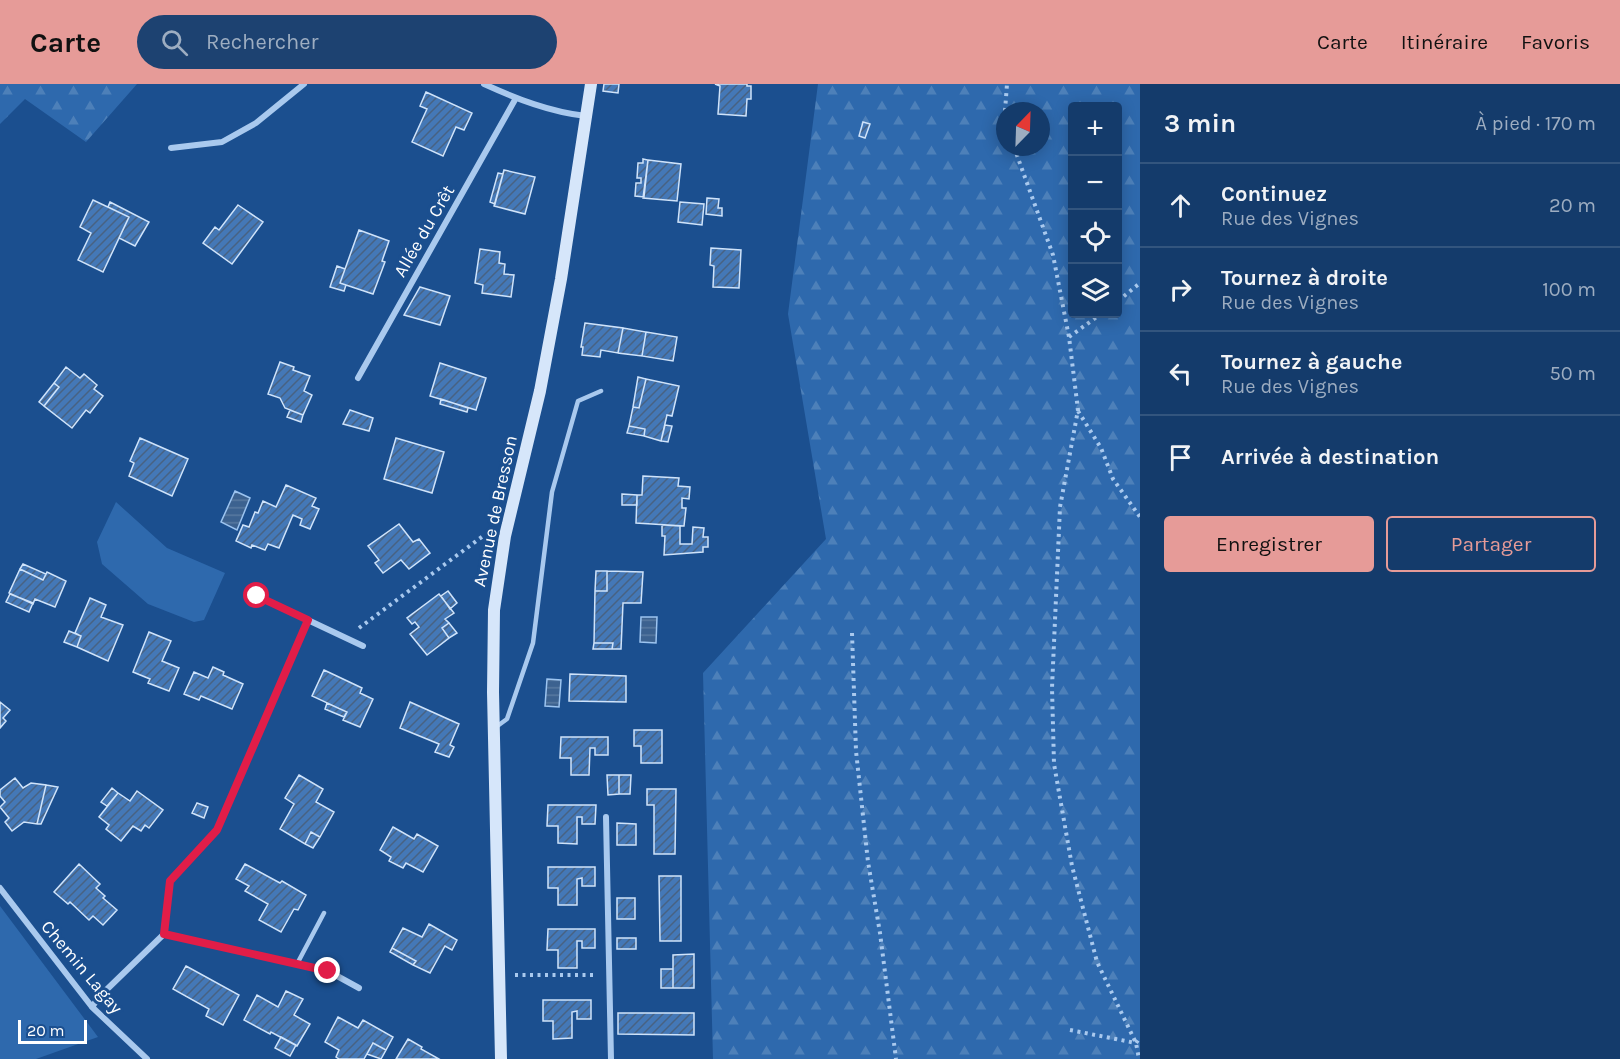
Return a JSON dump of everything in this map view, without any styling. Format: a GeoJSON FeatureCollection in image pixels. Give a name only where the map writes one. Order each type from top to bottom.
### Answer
{"type":"FeatureCollection","features":[{"type":"Feature","properties":{"kind":"street"},"geometry":{"type":"LineString","coordinates":[[171,148],[222,142],[256,123],[304,84]]}},
{"type":"Feature","properties":{"kind":"street"},"geometry":{"type":"LineString","coordinates":[[484,84],[516,98],[562,112],[586,116]]}},
{"type":"Feature","properties":{"kind":"street","name":"Avenue de Bresson"},"geometry":{"type":"LineString","coordinates":[[501,1059],[494,729],[494,610],[505,536],[540,391],[561,279],[591,84]]}},
{"type":"Feature","properties":{"kind":"street","name":"Allée du Crêt"},"geometry":{"type":"LineString","coordinates":[[358,378],[516,98]]}},
{"type":"Feature","properties":{"kind":"street"},"geometry":{"type":"LineString","coordinates":[[257,596],[363,646]]}},
{"type":"Feature","properties":{"kind":"street"},"geometry":{"type":"LineString","coordinates":[[92,1007],[99,997],[164,934],[170,881],[217,830],[308,620]]}},
{"type":"Feature","properties":{"kind":"street"},"geometry":{"type":"LineString","coordinates":[[606,817],[611,1059]]}},
{"type":"Feature","properties":{"kind":"street","name":"Chemin Lagay"},"geometry":{"type":"LineString","coordinates":[[0,888],[92,1007],[147,1059]]}},
{"type":"Feature","properties":{"kind":"street"},"geometry":{"type":"LineString","coordinates":[[164,934],[328,971],[359,988]]}},
{"type":"Feature","properties":{"kind":"lane"},"geometry":{"type":"LineString","coordinates":[[494,729],[507,719],[533,643],[552,492],[578,401],[601,391]]}},
{"type":"Feature","properties":{"kind":"lane"},"geometry":{"type":"LineString","coordinates":[[297,964],[324,913]]}},
{"type":"Feature","properties":{"kind":"path"},"geometry":{"type":"LineString","coordinates":[[1006,102],[1007,84]]}},
{"type":"Feature","properties":{"kind":"path"},"geometry":{"type":"LineString","coordinates":[[1017,156],[1053,255],[1069,337],[1078,410],[1060,507],[1052,678],[1054,764],[1072,866],[1097,962],[1136,1043],[1139,1059]]}},
{"type":"Feature","properties":{"kind":"path"},"geometry":{"type":"LineString","coordinates":[[1122,298],[1140,284]]}},
{"type":"Feature","properties":{"kind":"path"},"geometry":{"type":"LineString","coordinates":[[1069,337],[1095,318]]}},
{"type":"Feature","properties":{"kind":"path"},"geometry":{"type":"LineString","coordinates":[[1078,410],[1101,448],[1113,479],[1140,517]]}},
{"type":"Feature","properties":{"kind":"path"},"geometry":{"type":"LineString","coordinates":[[346,638],[483,536],[505,536]]}},
{"type":"Feature","properties":{"kind":"path"},"geometry":{"type":"LineString","coordinates":[[852,633],[856,752],[868,862],[896,1059]]}},
{"type":"Feature","properties":{"kind":"path"},"geometry":{"type":"LineString","coordinates":[[500,975],[610,975]]}},
{"type":"Feature","properties":{"kind":"path"},"geometry":{"type":"LineString","coordinates":[[1070,1030],[1136,1043]]}},
{"type":"Feature","properties":{"kind":"path"},"geometry":{"type":"LineString","coordinates":[[1136,1043],[1140,1037]]}},
{"type":"Feature","properties":{"kind":"green space"},"geometry":{"type":"Polygon","coordinates":[[[0,84],[137,84],[86,142],[25,99],[0,124],[0,84]]]}},
{"type":"Feature","properties":{"kind":"green space"},"geometry":{"type":"Polygon","coordinates":[[[818,84],[1140,84],[1140,1059],[713,1059],[703,673],[826,539],[788,314],[818,84]]]}},
{"type":"Feature","properties":{"kind":"green space"},"geometry":{"type":"Polygon","coordinates":[[[116,502],[167,548],[225,573],[204,620],[194,622],[148,604],[102,564],[97,542],[116,502]]]}},
{"type":"Feature","properties":{"kind":"green space"},"geometry":{"type":"Polygon","coordinates":[[[0,906],[98,1037],[36,1059],[0,1059],[0,906]]]}},
{"type":"Feature","properties":{"kind":"shaded area"},"geometry":{"type":"Polygon","coordinates":[[[235,491],[250,498],[237,530],[221,522],[235,491]]]}},
{"type":"Feature","properties":{"kind":"shaded area"},"geometry":{"type":"Polygon","coordinates":[[[641,617],[657,617],[656,643],[640,642],[641,617]]]}},
{"type":"Feature","properties":{"kind":"shaded area"},"geometry":{"type":"Polygon","coordinates":[[[547,679],[561,680],[559,707],[545,706],[547,679]]]}},
{"type":"Feature","properties":{"kind":"building"},"geometry":{"type":"Polygon","coordinates":[[[604,84],[619,84],[618,93],[603,91],[604,84]]]}},
{"type":"Feature","properties":{"kind":"building"},"geometry":{"type":"Polygon","coordinates":[[[715,84],[751,86],[751,99],[747,99],[746,116],[718,114],[720,86],[715,84]]]}},
{"type":"Feature","properties":{"kind":"building"},"geometry":{"type":"Polygon","coordinates":[[[426,92],[472,113],[464,130],[456,127],[443,156],[412,142],[427,109],[420,106],[426,92]]]}},
{"type":"Feature","properties":{"kind":"building"},"geometry":{"type":"Polygon","coordinates":[[[863,122],[870,124],[865,138],[859,136],[863,122]]]}},
{"type":"Feature","properties":{"kind":"building"},"geometry":{"type":"Polygon","coordinates":[[[643,159],[648,160],[644,197],[635,196],[636,183],[641,183],[641,178],[637,178],[638,163],[643,163],[643,159]]]}},
{"type":"Feature","properties":{"kind":"building"},"geometry":{"type":"Polygon","coordinates":[[[648,160],[681,164],[677,201],[643,198],[648,160]]]}},
{"type":"Feature","properties":{"kind":"building"},"geometry":{"type":"Polygon","coordinates":[[[504,170],[535,177],[525,214],[494,206],[504,170]]]}},
{"type":"Feature","properties":{"kind":"building"},"geometry":{"type":"Polygon","coordinates":[[[498,173],[503,174],[495,204],[490,202],[498,173]]]}},
{"type":"Feature","properties":{"kind":"building"},"geometry":{"type":"Polygon","coordinates":[[[707,198],[719,199],[718,208],[722,208],[722,216],[706,214],[707,198]]]}},
{"type":"Feature","properties":{"kind":"building"},"geometry":{"type":"Polygon","coordinates":[[[93,200],[129,217],[103,272],[78,260],[91,233],[80,227],[93,200]]]}},
{"type":"Feature","properties":{"kind":"building"},"geometry":{"type":"Polygon","coordinates":[[[110,202],[149,222],[135,246],[119,238],[129,217],[108,207],[110,202]]]}},
{"type":"Feature","properties":{"kind":"building"},"geometry":{"type":"Polygon","coordinates":[[[680,202],[704,204],[702,225],[678,222],[680,202]]]}},
{"type":"Feature","properties":{"kind":"building"},"geometry":{"type":"Polygon","coordinates":[[[238,205],[263,222],[232,264],[203,243],[215,227],[219,230],[238,205]]]}},
{"type":"Feature","properties":{"kind":"building"},"geometry":{"type":"Polygon","coordinates":[[[359,230],[389,241],[382,261],[385,262],[373,294],[340,283],[359,230]]]}},
{"type":"Feature","properties":{"kind":"building"},"geometry":{"type":"Polygon","coordinates":[[[711,248],[741,250],[739,288],[713,287],[714,266],[710,265],[711,248]]]}},
{"type":"Feature","properties":{"kind":"building"},"geometry":{"type":"Polygon","coordinates":[[[480,249],[500,252],[499,263],[505,264],[504,274],[514,275],[511,297],[482,293],[483,285],[475,283],[480,249]]]}},
{"type":"Feature","properties":{"kind":"building"},"geometry":{"type":"Polygon","coordinates":[[[337,266],[345,269],[340,283],[346,285],[344,291],[330,287],[337,266]]]}},
{"type":"Feature","properties":{"kind":"building"},"geometry":{"type":"Polygon","coordinates":[[[420,287],[450,296],[440,325],[404,315],[420,287]]]}},
{"type":"Feature","properties":{"kind":"building"},"geometry":{"type":"Polygon","coordinates":[[[585,323],[623,328],[618,353],[601,350],[600,357],[582,355],[585,323]]]}},
{"type":"Feature","properties":{"kind":"building"},"geometry":{"type":"Polygon","coordinates":[[[623,328],[646,332],[642,356],[618,353],[623,328]]]}},
{"type":"Feature","properties":{"kind":"building"},"geometry":{"type":"Polygon","coordinates":[[[646,332],[677,337],[673,361],[642,356],[646,332]]]}},
{"type":"Feature","properties":{"kind":"building"},"geometry":{"type":"Polygon","coordinates":[[[280,362],[310,376],[304,391],[312,395],[303,415],[285,408],[280,398],[268,394],[280,362]]]}},
{"type":"Feature","properties":{"kind":"building"},"geometry":{"type":"Polygon","coordinates":[[[440,363],[486,378],[476,410],[430,396],[440,363]]]}},
{"type":"Feature","properties":{"kind":"building"},"geometry":{"type":"Polygon","coordinates":[[[66,367],[80,378],[84,374],[97,385],[94,389],[103,396],[90,413],[86,410],[72,428],[44,406],[59,387],[54,383],[66,367]]]}},
{"type":"Feature","properties":{"kind":"building"},"geometry":{"type":"Polygon","coordinates":[[[638,377],[646,379],[639,408],[633,407],[638,377]]]}},
{"type":"Feature","properties":{"kind":"building"},"geometry":{"type":"Polygon","coordinates":[[[646,379],[679,386],[672,416],[667,415],[661,441],[644,436],[645,429],[629,426],[633,407],[639,408],[646,379]]]}},
{"type":"Feature","properties":{"kind":"building"},"geometry":{"type":"Polygon","coordinates":[[[54,383],[59,387],[44,406],[39,402],[54,383]]]}},
{"type":"Feature","properties":{"kind":"building"},"geometry":{"type":"Polygon","coordinates":[[[441,399],[468,408],[467,412],[440,404],[441,399]]]}},
{"type":"Feature","properties":{"kind":"building"},"geometry":{"type":"Polygon","coordinates":[[[290,410],[303,415],[301,422],[287,417],[290,410]]]}},
{"type":"Feature","properties":{"kind":"building"},"geometry":{"type":"Polygon","coordinates":[[[350,410],[373,418],[369,431],[343,424],[350,410]]]}},
{"type":"Feature","properties":{"kind":"building"},"geometry":{"type":"Polygon","coordinates":[[[665,425],[672,426],[668,442],[661,441],[665,425]]]}},
{"type":"Feature","properties":{"kind":"building"},"geometry":{"type":"Polygon","coordinates":[[[629,426],[645,429],[644,436],[627,433],[629,426]]]}},
{"type":"Feature","properties":{"kind":"building"},"geometry":{"type":"Polygon","coordinates":[[[140,438],[188,459],[172,496],[129,476],[134,463],[130,461],[140,438]]]}},
{"type":"Feature","properties":{"kind":"building"},"geometry":{"type":"Polygon","coordinates":[[[396,438],[444,452],[432,493],[384,479],[396,438]]]}},
{"type":"Feature","properties":{"kind":"building"},"geometry":{"type":"Polygon","coordinates":[[[643,476],[679,478],[678,486],[690,487],[689,499],[682,498],[682,508],[686,508],[684,526],[636,523],[637,495],[642,495],[643,476]]]}},
{"type":"Feature","properties":{"kind":"building"},"geometry":{"type":"Polygon","coordinates":[[[286,485],[316,498],[312,506],[319,509],[310,529],[300,525],[302,519],[293,515],[279,548],[268,544],[265,550],[252,545],[251,548],[236,541],[243,525],[249,527],[255,512],[258,513],[263,501],[276,507],[286,485]]]}},
{"type":"Feature","properties":{"kind":"building"},"geometry":{"type":"Polygon","coordinates":[[[622,494],[637,495],[637,505],[622,505],[622,494]]]}},
{"type":"Feature","properties":{"kind":"building"},"geometry":{"type":"Polygon","coordinates":[[[399,524],[413,542],[419,539],[430,553],[409,569],[401,560],[383,573],[375,563],[379,560],[368,546],[399,524]]]}},
{"type":"Feature","properties":{"kind":"building"},"geometry":{"type":"Polygon","coordinates":[[[662,525],[680,526],[680,544],[692,544],[693,527],[704,528],[703,537],[708,537],[708,547],[703,547],[703,552],[664,555],[665,536],[662,536],[662,525]]]}},
{"type":"Feature","properties":{"kind":"building"},"geometry":{"type":"Polygon","coordinates":[[[23,564],[46,574],[43,580],[20,569],[23,564]]]}},
{"type":"Feature","properties":{"kind":"building"},"geometry":{"type":"Polygon","coordinates":[[[20,569],[43,580],[47,572],[66,581],[55,607],[35,599],[33,604],[9,593],[20,569]]]}},
{"type":"Feature","properties":{"kind":"building"},"geometry":{"type":"Polygon","coordinates":[[[596,571],[607,571],[607,591],[595,591],[596,571]]]}},
{"type":"Feature","properties":{"kind":"building"},"geometry":{"type":"Polygon","coordinates":[[[607,571],[643,572],[641,603],[623,603],[621,649],[612,649],[613,643],[594,643],[595,591],[607,591],[607,571]]]}},
{"type":"Feature","properties":{"kind":"building"},"geometry":{"type":"Polygon","coordinates":[[[448,591],[457,603],[450,609],[441,596],[448,591]]]}},
{"type":"Feature","properties":{"kind":"building"},"geometry":{"type":"Polygon","coordinates":[[[10,594],[33,603],[29,612],[6,602],[10,594]]]}},
{"type":"Feature","properties":{"kind":"building"},"geometry":{"type":"Polygon","coordinates":[[[439,594],[454,613],[445,619],[449,623],[442,628],[449,638],[427,655],[410,634],[419,627],[407,618],[439,594]]]}},
{"type":"Feature","properties":{"kind":"building"},"geometry":{"type":"Polygon","coordinates":[[[90,598],[106,605],[101,617],[123,625],[108,661],[77,647],[81,636],[75,633],[90,598]]]}},
{"type":"Feature","properties":{"kind":"building"},"geometry":{"type":"Polygon","coordinates":[[[449,623],[457,633],[449,638],[442,628],[449,623]]]}},
{"type":"Feature","properties":{"kind":"building"},"geometry":{"type":"Polygon","coordinates":[[[69,631],[81,636],[77,647],[64,642],[69,631]]]}},
{"type":"Feature","properties":{"kind":"building"},"geometry":{"type":"Polygon","coordinates":[[[149,632],[171,641],[162,661],[179,668],[169,691],[148,683],[150,679],[133,672],[149,632]]]}},
{"type":"Feature","properties":{"kind":"building"},"geometry":{"type":"Polygon","coordinates":[[[594,643],[613,643],[612,649],[593,649],[594,643]]]}},
{"type":"Feature","properties":{"kind":"building"},"geometry":{"type":"Polygon","coordinates":[[[213,667],[224,672],[223,675],[243,684],[232,709],[201,696],[199,700],[184,694],[194,672],[208,678],[213,667]]]}},
{"type":"Feature","properties":{"kind":"building"},"geometry":{"type":"Polygon","coordinates":[[[324,670],[362,688],[360,693],[373,699],[360,727],[343,720],[347,712],[312,696],[324,670]]]}},
{"type":"Feature","properties":{"kind":"building"},"geometry":{"type":"Polygon","coordinates":[[[570,674],[626,676],[626,702],[569,701],[570,674]]]}},
{"type":"Feature","properties":{"kind":"building"},"geometry":{"type":"Polygon","coordinates":[[[0,702],[10,710],[3,718],[6,721],[0,728],[0,702]]]}},
{"type":"Feature","properties":{"kind":"building"},"geometry":{"type":"Polygon","coordinates":[[[410,702],[459,724],[450,745],[454,747],[449,757],[435,752],[439,744],[400,728],[410,702]]]}},
{"type":"Feature","properties":{"kind":"building"},"geometry":{"type":"Polygon","coordinates":[[[327,703],[347,712],[344,717],[325,709],[327,703]]]}},
{"type":"Feature","properties":{"kind":"building"},"geometry":{"type":"Polygon","coordinates":[[[634,730],[662,730],[662,763],[641,763],[641,746],[634,746],[634,730]]]}},
{"type":"Feature","properties":{"kind":"building"},"geometry":{"type":"Polygon","coordinates":[[[561,737],[608,737],[608,755],[595,755],[595,748],[590,748],[589,775],[571,775],[571,758],[560,758],[561,737]]]}},
{"type":"Feature","properties":{"kind":"building"},"geometry":{"type":"Polygon","coordinates":[[[299,775],[323,789],[316,802],[334,812],[320,837],[311,832],[305,844],[280,829],[294,804],[285,798],[299,775]]]}},
{"type":"Feature","properties":{"kind":"building"},"geometry":{"type":"Polygon","coordinates":[[[607,775],[619,775],[619,794],[608,795],[607,775]]]}},
{"type":"Feature","properties":{"kind":"building"},"geometry":{"type":"Polygon","coordinates":[[[619,775],[631,775],[630,794],[619,794],[619,775]]]}},
{"type":"Feature","properties":{"kind":"building"},"geometry":{"type":"Polygon","coordinates":[[[15,778],[23,788],[31,783],[46,785],[37,824],[24,822],[12,831],[5,822],[9,818],[0,807],[5,802],[0,796],[0,790],[15,778]]]}},
{"type":"Feature","properties":{"kind":"building"},"geometry":{"type":"Polygon","coordinates":[[[46,785],[58,787],[41,824],[37,824],[46,785]]]}},
{"type":"Feature","properties":{"kind":"building"},"geometry":{"type":"Polygon","coordinates":[[[112,788],[118,793],[107,806],[101,802],[112,788]]]}},
{"type":"Feature","properties":{"kind":"building"},"geometry":{"type":"Polygon","coordinates":[[[647,789],[676,789],[675,854],[654,854],[654,805],[647,805],[647,789]]]}},
{"type":"Feature","properties":{"kind":"building"},"geometry":{"type":"Polygon","coordinates":[[[137,791],[163,810],[149,828],[145,825],[141,831],[133,826],[121,841],[106,829],[109,825],[99,817],[118,793],[130,801],[137,791]]]}},
{"type":"Feature","properties":{"kind":"building"},"geometry":{"type":"Polygon","coordinates":[[[197,803],[208,807],[204,818],[192,813],[197,803]]]}},
{"type":"Feature","properties":{"kind":"building"},"geometry":{"type":"Polygon","coordinates":[[[548,805],[596,805],[595,824],[582,824],[582,817],[577,817],[577,844],[558,843],[558,826],[547,826],[548,805]]]}},
{"type":"Feature","properties":{"kind":"building"},"geometry":{"type":"Polygon","coordinates":[[[617,823],[636,824],[636,845],[617,845],[617,823]]]}},
{"type":"Feature","properties":{"kind":"building"},"geometry":{"type":"Polygon","coordinates":[[[393,827],[414,839],[417,834],[438,846],[423,872],[406,863],[403,868],[389,861],[391,857],[380,850],[393,827]]]}},
{"type":"Feature","properties":{"kind":"building"},"geometry":{"type":"Polygon","coordinates":[[[311,832],[320,837],[313,848],[305,844],[311,832]]]}},
{"type":"Feature","properties":{"kind":"building"},"geometry":{"type":"Polygon","coordinates":[[[79,864],[100,884],[96,888],[105,896],[103,898],[117,910],[103,925],[93,916],[89,920],[70,902],[68,904],[54,892],[79,864]]]}},
{"type":"Feature","properties":{"kind":"building"},"geometry":{"type":"Polygon","coordinates":[[[245,864],[306,895],[298,910],[294,909],[281,932],[259,920],[268,904],[245,891],[249,886],[236,879],[245,864]]]}},
{"type":"Feature","properties":{"kind":"building"},"geometry":{"type":"Polygon","coordinates":[[[548,867],[595,867],[595,886],[582,886],[582,878],[577,879],[577,905],[558,905],[558,888],[548,888],[548,867]]]}},
{"type":"Feature","properties":{"kind":"building"},"geometry":{"type":"Polygon","coordinates":[[[659,876],[681,876],[681,941],[660,941],[659,876]]]}},
{"type":"Feature","properties":{"kind":"building"},"geometry":{"type":"Polygon","coordinates":[[[617,898],[635,898],[635,919],[617,919],[617,898]]]}},
{"type":"Feature","properties":{"kind":"building"},"geometry":{"type":"Polygon","coordinates":[[[429,924],[457,940],[452,950],[445,946],[430,973],[413,965],[416,961],[392,948],[403,928],[422,937],[429,924]]]}},
{"type":"Feature","properties":{"kind":"building"},"geometry":{"type":"Polygon","coordinates":[[[548,929],[595,929],[595,948],[582,948],[582,941],[577,941],[577,968],[558,968],[558,950],[547,950],[548,929]]]}},
{"type":"Feature","properties":{"kind":"building"},"geometry":{"type":"Polygon","coordinates":[[[617,938],[636,938],[636,949],[617,949],[617,938]]]}},
{"type":"Feature","properties":{"kind":"building"},"geometry":{"type":"Polygon","coordinates":[[[392,948],[416,961],[413,965],[390,952],[392,948]]]}},
{"type":"Feature","properties":{"kind":"building"},"geometry":{"type":"Polygon","coordinates":[[[694,954],[694,988],[673,988],[673,955],[694,954]]]}},
{"type":"Feature","properties":{"kind":"building"},"geometry":{"type":"Polygon","coordinates":[[[186,966],[239,995],[223,1025],[206,1016],[209,1009],[173,989],[186,966]]]}},
{"type":"Feature","properties":{"kind":"building"},"geometry":{"type":"Polygon","coordinates":[[[661,969],[673,969],[673,988],[661,988],[661,969]]]}},
{"type":"Feature","properties":{"kind":"building"},"geometry":{"type":"Polygon","coordinates":[[[286,991],[303,999],[294,1015],[310,1024],[297,1046],[244,1020],[257,995],[278,1007],[286,991]]]}},
{"type":"Feature","properties":{"kind":"building"},"geometry":{"type":"Polygon","coordinates":[[[543,1000],[591,1000],[591,1019],[577,1019],[577,1011],[572,1012],[572,1038],[553,1039],[553,1021],[543,1021],[543,1000]]]}},
{"type":"Feature","properties":{"kind":"building"},"geometry":{"type":"Polygon","coordinates":[[[618,1013],[694,1013],[694,1035],[618,1034],[618,1013]]]}},
{"type":"Feature","properties":{"kind":"building"},"geometry":{"type":"Polygon","coordinates":[[[338,1017],[358,1028],[363,1020],[393,1037],[386,1050],[373,1043],[364,1059],[339,1059],[336,1057],[339,1050],[325,1042],[338,1017]]]}},
{"type":"Feature","properties":{"kind":"building"},"geometry":{"type":"Polygon","coordinates":[[[281,1037],[296,1045],[290,1056],[275,1048],[281,1037]]]}},
{"type":"Feature","properties":{"kind":"building"},"geometry":{"type":"Polygon","coordinates":[[[408,1039],[422,1047],[421,1049],[439,1059],[396,1059],[408,1039]]]}},
{"type":"Feature","properties":{"kind":"building"},"geometry":{"type":"Polygon","coordinates":[[[373,1043],[386,1050],[381,1059],[367,1054],[373,1043]]]}},
{"type":"Feature","properties":{"kind":"route"},"geometry":{"type":"LineString","coordinates":[[257,596],[308,620],[217,830],[170,881],[164,934],[328,971]]}}]}
